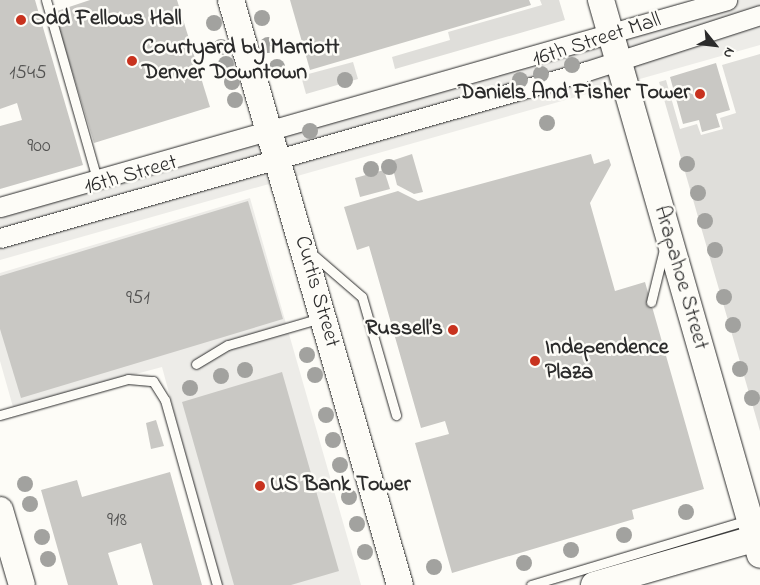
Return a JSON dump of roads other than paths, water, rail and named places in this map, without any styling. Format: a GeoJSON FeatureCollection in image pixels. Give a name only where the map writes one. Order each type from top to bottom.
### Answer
{"type":"FeatureCollection","features":[{"type":"Feature","properties":{"kind":"street","name":"Curtis Street"},"geometry":{"type":"LineString","coordinates":[[231,0],[400,585]]}},
{"type":"Feature","properties":{"kind":"street","name":"Arapahoe Street"},"geometry":{"type":"LineString","coordinates":[[601,0],[757,533]]}},
{"type":"Feature","properties":{"kind":"street","name":"16th Street Mall"},"geometry":{"type":"LineString","coordinates":[[268,129],[611,36],[727,0]]}},
{"type":"Feature","properties":{"kind":"street","name":"16th Street Mall"},"geometry":{"type":"LineString","coordinates":[[276,160],[618,60],[760,15]]}},
{"type":"Feature","properties":{"kind":"street","name":"16th Street"},"geometry":{"type":"LineString","coordinates":[[0,207],[268,129]]}},
{"type":"Feature","properties":{"kind":"street","name":"16th Street"},"geometry":{"type":"LineString","coordinates":[[0,238],[276,160]]}},
{"type":"Feature","properties":{"kind":"street"},"geometry":{"type":"LineString","coordinates":[[0,510],[22,585]]}},
{"type":"Feature","properties":{"kind":"street"},"geometry":{"type":"LineString","coordinates":[[594,585],[757,533]]}},
{"type":"Feature","properties":{"kind":"lane"},"geometry":{"type":"LineString","coordinates":[[46,0],[98,179]]}},
{"type":"Feature","properties":{"kind":"lane"},"geometry":{"type":"LineString","coordinates":[[651,302],[668,234]]}},
{"type":"Feature","properties":{"kind":"lane"},"geometry":{"type":"LineString","coordinates":[[302,245],[362,297],[396,416]]}},
{"type":"Feature","properties":{"kind":"lane"},"geometry":{"type":"LineString","coordinates":[[196,364],[228,345],[323,317]]}},
{"type":"Feature","properties":{"kind":"lane"},"geometry":{"type":"LineString","coordinates":[[0,415],[128,379],[153,381],[166,400],[217,585]]}},
{"type":"Feature","properties":{"kind":"lane"},"geometry":{"type":"LineString","coordinates":[[531,585],[757,533]]}},
{"type":"Feature","properties":{"kind":"place","name":"Odd Fellows Hall"},"geometry":{"type":"Point","coordinates":[21,20]}},
{"type":"Feature","properties":{"kind":"place","name":"Courtyard by Marriott Denver Downtown"},"geometry":{"type":"Point","coordinates":[132,61]}},
{"type":"Feature","properties":{"kind":"place","name":"Daniels And Fisher Tower"},"geometry":{"type":"Point","coordinates":[700,94]}},
{"type":"Feature","properties":{"kind":"place","name":"Russell’s"},"geometry":{"type":"Point","coordinates":[453,330]}},
{"type":"Feature","properties":{"kind":"place","name":"Independence Plaza"},"geometry":{"type":"Point","coordinates":[535,361]}},
{"type":"Feature","properties":{"kind":"place","name":"US Bank Tower"},"geometry":{"type":"Point","coordinates":[260,486]}}]}
